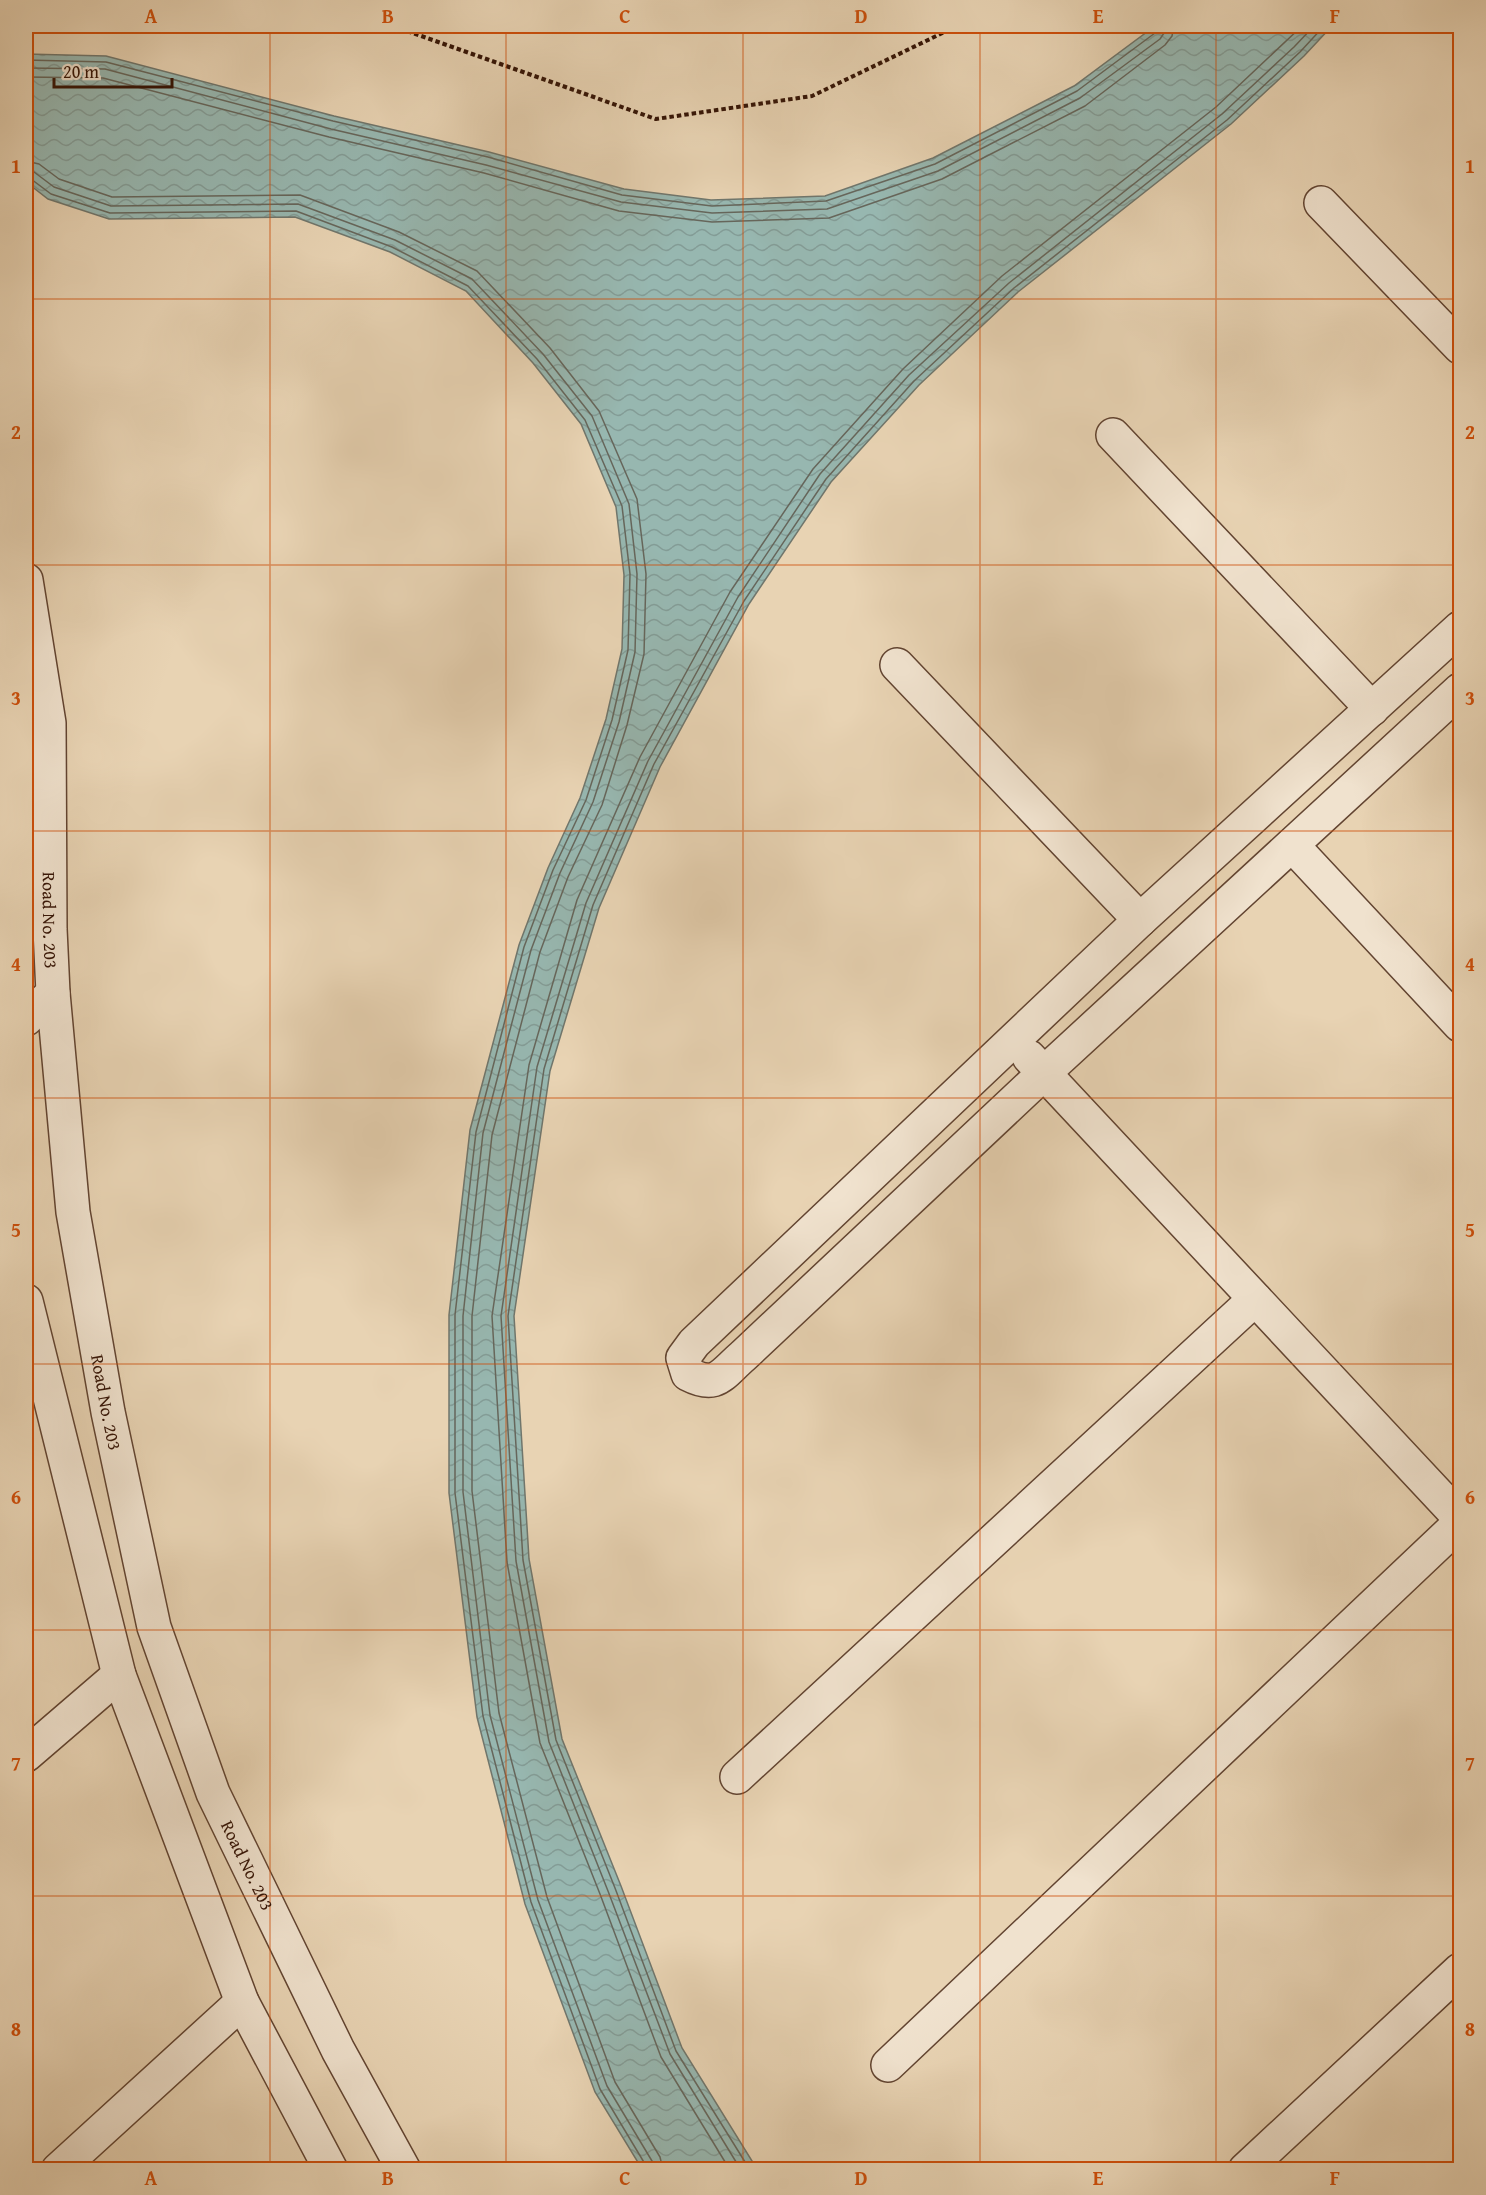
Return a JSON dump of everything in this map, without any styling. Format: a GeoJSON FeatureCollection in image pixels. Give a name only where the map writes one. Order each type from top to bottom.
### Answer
{"type":"FeatureCollection","features":[{"type":"Feature","properties":{"kind":"street"},"geometry":{"type":"LineString","coordinates":[[1321,203],[1461,347]]}},
{"type":"Feature","properties":{"kind":"street"},"geometry":{"type":"LineString","coordinates":[[1113,435],[1372,709]]}},
{"type":"Feature","properties":{"kind":"street","name":"Road No. 203"},"geometry":{"type":"LineString","coordinates":[[26,580],[49,723],[50,929],[53,993],[73,1212],[108,1412],[154,1627],[213,1793],[338,2050],[404,2169]]}},
{"type":"Feature","properties":{"kind":"street"},"geometry":{"type":"LineString","coordinates":[[1461,628],[1140,920],[694,1343],[683,1358],[688,1374],[702,1381],[716,1380],[1044,1073],[1461,690]]}},
{"type":"Feature","properties":{"kind":"street"},"geometry":{"type":"LineString","coordinates":[[897,665],[1140,920]]}},
{"type":"Feature","properties":{"kind":"street"},"geometry":{"type":"LineString","coordinates":[[1292,845],[1461,1025]]}},
{"type":"Feature","properties":{"kind":"street"},"geometry":{"type":"LineString","coordinates":[[26,952],[50,929]]}},
{"type":"Feature","properties":{"kind":"street"},"geometry":{"type":"LineString","coordinates":[[26,1019],[53,993]]}},
{"type":"Feature","properties":{"kind":"street"},"geometry":{"type":"LineString","coordinates":[[1013,1041],[1461,1518]]}},
{"type":"Feature","properties":{"kind":"street"},"geometry":{"type":"LineString","coordinates":[[737,1777],[1255,1299]]}},
{"type":"Feature","properties":{"kind":"street"},"geometry":{"type":"LineString","coordinates":[[26,1302],[119,1675],[242,2002],[331,2169]]}},
{"type":"Feature","properties":{"kind":"street"},"geometry":{"type":"LineString","coordinates":[[888,2066],[1461,1523]]}},
{"type":"Feature","properties":{"kind":"street"},"geometry":{"type":"LineString","coordinates":[[26,1755],[119,1675]]}},
{"type":"Feature","properties":{"kind":"street"},"geometry":{"type":"LineString","coordinates":[[1245,2169],[1461,1970]]}},
{"type":"Feature","properties":{"kind":"street"},"geometry":{"type":"LineString","coordinates":[[58,2169],[242,2002]]}},
{"type":"Feature","properties":{"kind":"path"},"geometry":{"type":"LineString","coordinates":[[393,26],[656,118],[812,96],[957,26]]}},
{"type":"Feature","properties":{"kind":"water"},"geometry":{"type":"Polygon","coordinates":[[[1155,26],[1332,26],[1304,56],[1231,124],[1018,292],[919,385],[831,482],[749,604],[660,767],[599,908],[550,1071],[514,1316],[529,1559],[562,1739],[682,2048],[757,2169],[642,2169],[595,2092],[525,1904],[477,1717],[449,1493],[449,1315],[470,1130],[519,945],[548,868],[580,798],[606,719],[622,649],[624,575],[616,507],[581,424],[533,363],[466,291],[390,252],[295,217],[109,219],[48,199],[26,182],[26,54],[106,56],[334,116],[489,152],[624,189],[711,200],[825,196],[933,158],[1074,86],[1155,26]]]}}]}
